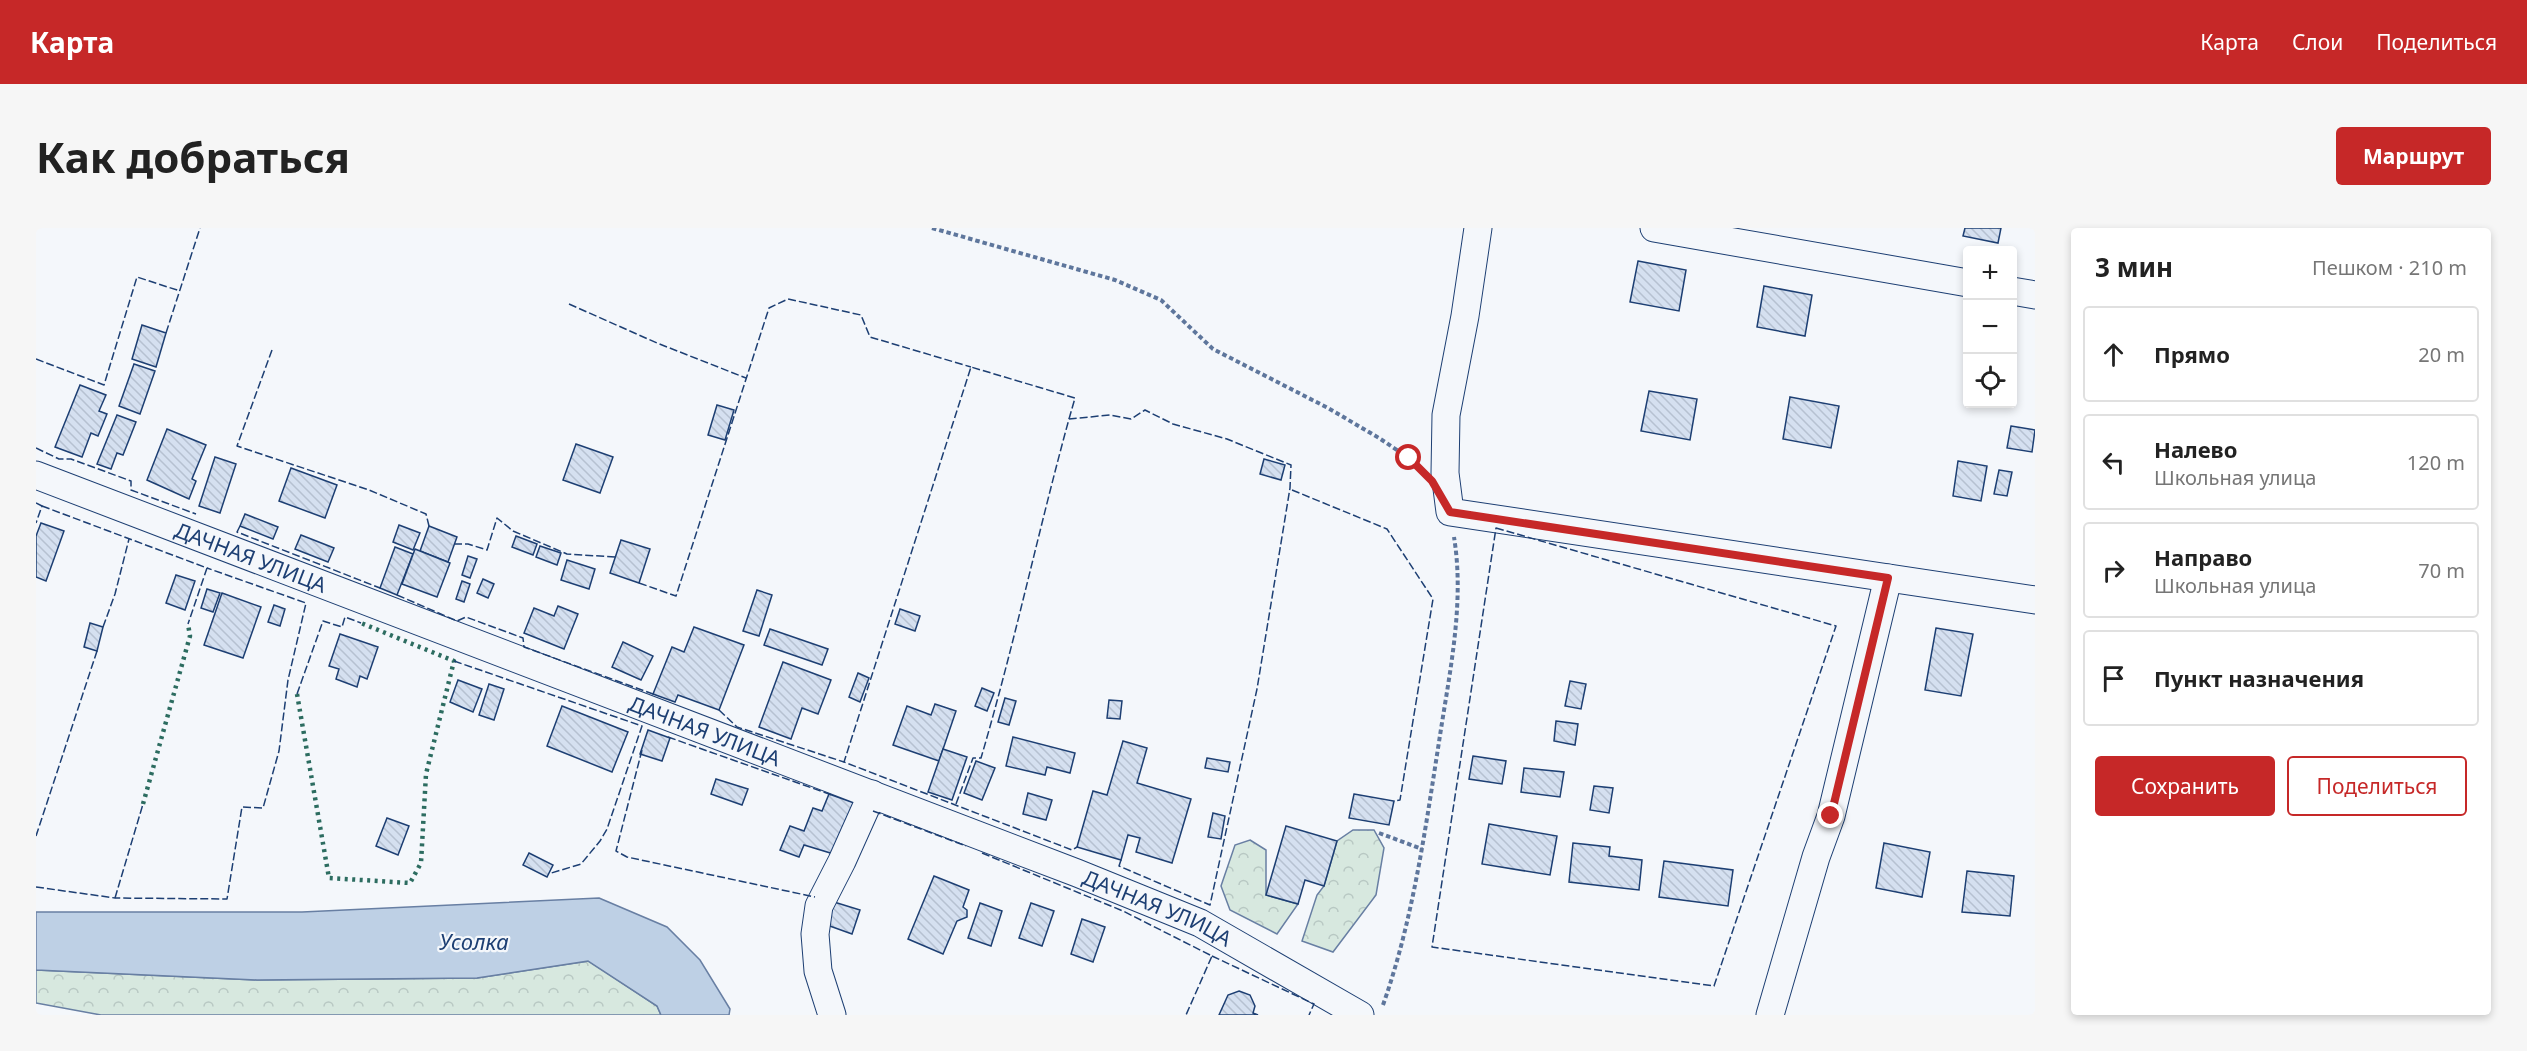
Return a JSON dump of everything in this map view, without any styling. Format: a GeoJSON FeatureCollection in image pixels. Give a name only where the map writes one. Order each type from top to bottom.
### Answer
{"type":"FeatureCollection","features":[{"type":"Feature","properties":{"kind":"street"},"geometry":{"type":"LineString","coordinates":[[1478,228],[1466,316],[1446,415],[1445,473],[1450,512],[2035,600]]}},
{"type":"Feature","properties":{"kind":"street"},"geometry":{"type":"LineString","coordinates":[[1654,228],[1963,282]]}},
{"type":"Feature","properties":{"kind":"street"},"geometry":{"type":"LineString","coordinates":[[2017,292],[2035,295]]}},
{"type":"Feature","properties":{"kind":"street","name":"ДАЧНАЯ УЛИЦА"},"geometry":{"type":"LineString","coordinates":[[36,475],[872,794],[1200,923],[1360,1015]]}},
{"type":"Feature","properties":{"kind":"street"},"geometry":{"type":"LineString","coordinates":[[1770,1015],[1816,857],[1831,816],[1888,578]]}},
{"type":"Feature","properties":{"kind":"street"},"geometry":{"type":"LineString","coordinates":[[832,1015],[818,971],[815,934],[819,906],[872,794]]}},
{"type":"Feature","properties":{"kind":"path"},"geometry":{"type":"LineString","coordinates":[[932,228],[1115,280],[1161,300],[1213,350],[1328,408],[1401,453],[1425,473]]}},
{"type":"Feature","properties":{"kind":"path"},"geometry":{"type":"LineString","coordinates":[[1379,1015],[1401,949],[1422,849],[1450,667],[1456,611],[1457,555],[1450,512]]}},
{"type":"Feature","properties":{"kind":"path"},"geometry":{"type":"LineString","coordinates":[[1379,833],[1422,849]]}},
{"type":"Feature","properties":{"kind":"green space"},"geometry":{"type":"Polygon","coordinates":[[[1353,830],[1374,830],[1384,848],[1376,895],[1333,952],[1302,941],[1317,895],[1324,886],[1337,841],[1353,830]]]}},
{"type":"Feature","properties":{"kind":"green space"},"geometry":{"type":"Polygon","coordinates":[[[1250,840],[1266,850],[1266,895],[1298,904],[1277,934],[1230,910],[1221,886],[1235,845],[1250,840]]]}},
{"type":"Feature","properties":{"kind":"green space"},"geometry":{"type":"Polygon","coordinates":[[[589,961],[657,1006],[661,1015],[101,1015],[36,1003],[36,970],[257,980],[477,978],[589,961]]]}},
{"type":"Feature","properties":{"kind":"water","name":"Усолка"},"geometry":{"type":"Polygon","coordinates":[[[599,898],[667,927],[700,960],[730,1009],[729,1015],[661,1015],[657,1006],[588,961],[477,978],[257,980],[36,970],[36,912],[302,912],[599,898]]]}},
{"type":"Feature","properties":{"kind":"building"},"geometry":{"type":"Polygon","coordinates":[[[1965,228],[2001,228],[1998,243],[1963,236],[1965,228]]]}},
{"type":"Feature","properties":{"kind":"building"},"geometry":{"type":"Polygon","coordinates":[[[1638,261],[1686,270],[1679,311],[1630,302],[1638,261]]]}},
{"type":"Feature","properties":{"kind":"building"},"geometry":{"type":"Polygon","coordinates":[[[1764,286],[1812,295],[1805,336],[1757,327],[1764,286]]]}},
{"type":"Feature","properties":{"kind":"building"},"geometry":{"type":"Polygon","coordinates":[[[142,325],[166,333],[156,367],[132,359],[142,325]]]}},
{"type":"Feature","properties":{"kind":"building"},"geometry":{"type":"Polygon","coordinates":[[[134,364],[155,371],[140,414],[119,406],[134,364]]]}},
{"type":"Feature","properties":{"kind":"building"},"geometry":{"type":"Polygon","coordinates":[[[80,385],[106,395],[99,411],[107,414],[98,436],[91,433],[82,457],[55,447],[80,385]]]}},
{"type":"Feature","properties":{"kind":"building"},"geometry":{"type":"Polygon","coordinates":[[[1649,391],[1697,399],[1690,440],[1641,431],[1649,391]]]}},
{"type":"Feature","properties":{"kind":"building"},"geometry":{"type":"Polygon","coordinates":[[[1790,397],[1839,406],[1831,448],[1783,439],[1790,397]]]}},
{"type":"Feature","properties":{"kind":"building"},"geometry":{"type":"Polygon","coordinates":[[[717,405],[734,410],[725,440],[708,435],[717,405]]]}},
{"type":"Feature","properties":{"kind":"building"},"geometry":{"type":"Polygon","coordinates":[[[117,415],[136,422],[123,455],[117,453],[111,469],[97,464],[117,415]]]}},
{"type":"Feature","properties":{"kind":"building"},"geometry":{"type":"Polygon","coordinates":[[[2011,426],[2035,430],[2032,452],[2007,448],[2011,426]]]}},
{"type":"Feature","properties":{"kind":"building"},"geometry":{"type":"Polygon","coordinates":[[[167,429],[206,445],[192,479],[196,481],[189,499],[147,480],[167,429]]]}},
{"type":"Feature","properties":{"kind":"building"},"geometry":{"type":"Polygon","coordinates":[[[576,444],[613,457],[600,493],[563,480],[576,444]]]}},
{"type":"Feature","properties":{"kind":"building"},"geometry":{"type":"Polygon","coordinates":[[[215,457],[236,464],[220,513],[199,506],[215,457]]]}},
{"type":"Feature","properties":{"kind":"building"},"geometry":{"type":"Polygon","coordinates":[[[1264,459],[1285,465],[1281,480],[1260,474],[1264,459]]]}},
{"type":"Feature","properties":{"kind":"building"},"geometry":{"type":"Polygon","coordinates":[[[1958,461],[1987,466],[1981,501],[1953,496],[1958,461]]]}},
{"type":"Feature","properties":{"kind":"building"},"geometry":{"type":"Polygon","coordinates":[[[291,468],[337,485],[325,518],[279,501],[291,468]]]}},
{"type":"Feature","properties":{"kind":"building"},"geometry":{"type":"Polygon","coordinates":[[[1999,470],[2012,472],[2007,496],[1994,494],[1999,470]]]}},
{"type":"Feature","properties":{"kind":"building"},"geometry":{"type":"Polygon","coordinates":[[[245,514],[278,527],[273,539],[240,526],[245,514]]]}},
{"type":"Feature","properties":{"kind":"building"},"geometry":{"type":"Polygon","coordinates":[[[41,523],[64,531],[46,581],[36,577],[36,536],[41,523]]]}},
{"type":"Feature","properties":{"kind":"building"},"geometry":{"type":"Polygon","coordinates":[[[399,525],[420,533],[413,550],[393,542],[399,525]]]}},
{"type":"Feature","properties":{"kind":"building"},"geometry":{"type":"Polygon","coordinates":[[[429,526],[457,537],[448,562],[420,551],[429,526]]]}},
{"type":"Feature","properties":{"kind":"building"},"geometry":{"type":"Polygon","coordinates":[[[301,535],[334,548],[328,562],[295,549],[301,535]]]}},
{"type":"Feature","properties":{"kind":"building"},"geometry":{"type":"Polygon","coordinates":[[[516,536],[537,544],[533,555],[512,547],[516,536]]]}},
{"type":"Feature","properties":{"kind":"building"},"geometry":{"type":"Polygon","coordinates":[[[621,540],[650,549],[639,583],[610,573],[621,540]]]}},
{"type":"Feature","properties":{"kind":"building"},"geometry":{"type":"Polygon","coordinates":[[[540,546],[561,553],[557,565],[536,557],[540,546]]]}},
{"type":"Feature","properties":{"kind":"building"},"geometry":{"type":"Polygon","coordinates":[[[395,547],[413,554],[397,595],[380,588],[395,547]]]}},
{"type":"Feature","properties":{"kind":"building"},"geometry":{"type":"Polygon","coordinates":[[[415,549],[450,563],[437,597],[402,584],[415,549]]]}},
{"type":"Feature","properties":{"kind":"building"},"geometry":{"type":"Polygon","coordinates":[[[468,556],[477,559],[470,578],[462,575],[468,556]]]}},
{"type":"Feature","properties":{"kind":"building"},"geometry":{"type":"Polygon","coordinates":[[[567,560],[595,569],[589,589],[561,580],[567,560]]]}},
{"type":"Feature","properties":{"kind":"building"},"geometry":{"type":"Polygon","coordinates":[[[176,575],[195,581],[185,610],[166,603],[176,575]]]}},
{"type":"Feature","properties":{"kind":"building"},"geometry":{"type":"Polygon","coordinates":[[[483,579],[494,584],[488,598],[477,593],[483,579]]]}},
{"type":"Feature","properties":{"kind":"building"},"geometry":{"type":"Polygon","coordinates":[[[462,581],[470,584],[464,602],[456,599],[462,581]]]}},
{"type":"Feature","properties":{"kind":"building"},"geometry":{"type":"Polygon","coordinates":[[[207,589],[220,593],[213,612],[201,608],[207,589]]]}},
{"type":"Feature","properties":{"kind":"building"},"geometry":{"type":"Polygon","coordinates":[[[757,590],[772,595],[759,636],[743,631],[757,590]]]}},
{"type":"Feature","properties":{"kind":"building"},"geometry":{"type":"Polygon","coordinates":[[[222,593],[261,607],[243,658],[204,645],[222,593]]]}},
{"type":"Feature","properties":{"kind":"building"},"geometry":{"type":"Polygon","coordinates":[[[274,605],[285,609],[280,626],[268,622],[274,605]]]}},
{"type":"Feature","properties":{"kind":"building"},"geometry":{"type":"Polygon","coordinates":[[[558,606],[578,614],[564,649],[524,633],[534,608],[554,616],[558,606]]]}},
{"type":"Feature","properties":{"kind":"building"},"geometry":{"type":"Polygon","coordinates":[[[900,609],[920,616],[915,631],[895,624],[900,609]]]}},
{"type":"Feature","properties":{"kind":"building"},"geometry":{"type":"Polygon","coordinates":[[[90,623],[103,627],[97,651],[84,647],[90,623]]]}},
{"type":"Feature","properties":{"kind":"building"},"geometry":{"type":"Polygon","coordinates":[[[694,627],[744,645],[719,710],[678,695],[675,702],[653,694],[672,647],[684,652],[694,627]]]}},
{"type":"Feature","properties":{"kind":"building"},"geometry":{"type":"Polygon","coordinates":[[[1936,628],[1973,634],[1961,696],[1925,690],[1936,628]]]}},
{"type":"Feature","properties":{"kind":"building"},"geometry":{"type":"Polygon","coordinates":[[[770,629],[828,649],[822,665],[764,645],[770,629]]]}},
{"type":"Feature","properties":{"kind":"building"},"geometry":{"type":"Polygon","coordinates":[[[340,634],[378,647],[367,679],[360,676],[357,687],[336,679],[339,669],[329,666],[340,634]]]}},
{"type":"Feature","properties":{"kind":"building"},"geometry":{"type":"Polygon","coordinates":[[[623,642],[653,656],[641,680],[612,667],[623,642]]]}},
{"type":"Feature","properties":{"kind":"building"},"geometry":{"type":"Polygon","coordinates":[[[783,662],[831,680],[818,714],[802,708],[791,739],[759,727],[783,662]]]}},
{"type":"Feature","properties":{"kind":"building"},"geometry":{"type":"Polygon","coordinates":[[[858,673],[869,678],[860,702],[849,697],[858,673]]]}},
{"type":"Feature","properties":{"kind":"building"},"geometry":{"type":"Polygon","coordinates":[[[458,680],[482,689],[473,712],[450,702],[458,680]]]}},
{"type":"Feature","properties":{"kind":"building"},"geometry":{"type":"Polygon","coordinates":[[[1570,681],[1586,684],[1581,709],[1565,706],[1570,681]]]}},
{"type":"Feature","properties":{"kind":"building"},"geometry":{"type":"Polygon","coordinates":[[[489,684],[504,689],[494,720],[479,715],[489,684]]]}},
{"type":"Feature","properties":{"kind":"building"},"geometry":{"type":"Polygon","coordinates":[[[982,688],[994,693],[987,711],[975,706],[982,688]]]}},
{"type":"Feature","properties":{"kind":"building"},"geometry":{"type":"Polygon","coordinates":[[[1005,698],[1016,701],[1009,725],[998,722],[1005,698]]]}},
{"type":"Feature","properties":{"kind":"building"},"geometry":{"type":"Polygon","coordinates":[[[1109,700],[1122,701],[1120,719],[1107,718],[1109,700]]]}},
{"type":"Feature","properties":{"kind":"building"},"geometry":{"type":"Polygon","coordinates":[[[935,704],[956,711],[939,761],[893,745],[907,706],[931,715],[935,704]]]}},
{"type":"Feature","properties":{"kind":"building"},"geometry":{"type":"Polygon","coordinates":[[[562,706],[628,732],[612,772],[547,746],[562,706]]]}},
{"type":"Feature","properties":{"kind":"building"},"geometry":{"type":"Polygon","coordinates":[[[1556,721],[1578,724],[1575,745],[1554,741],[1556,721]]]}},
{"type":"Feature","properties":{"kind":"building"},"geometry":{"type":"Polygon","coordinates":[[[648,730],[670,738],[662,761],[640,754],[648,730]]]}},
{"type":"Feature","properties":{"kind":"building"},"geometry":{"type":"Polygon","coordinates":[[[1013,737],[1075,753],[1070,773],[1047,767],[1045,775],[1006,766],[1013,737]]]}},
{"type":"Feature","properties":{"kind":"building"},"geometry":{"type":"Polygon","coordinates":[[[1123,741],[1147,748],[1137,783],[1191,799],[1172,863],[1136,852],[1140,838],[1128,835],[1121,860],[1077,847],[1093,791],[1107,795],[1123,741]]]}},
{"type":"Feature","properties":{"kind":"building"},"geometry":{"type":"Polygon","coordinates":[[[943,749],[967,757],[952,800],[928,792],[943,749]]]}},
{"type":"Feature","properties":{"kind":"building"},"geometry":{"type":"Polygon","coordinates":[[[1473,756],[1506,761],[1502,784],[1469,779],[1473,756]]]}},
{"type":"Feature","properties":{"kind":"building"},"geometry":{"type":"Polygon","coordinates":[[[1207,758],[1230,762],[1228,772],[1205,768],[1207,758]]]}},
{"type":"Feature","properties":{"kind":"building"},"geometry":{"type":"Polygon","coordinates":[[[976,761],[995,768],[982,800],[964,793],[976,761]]]}},
{"type":"Feature","properties":{"kind":"building"},"geometry":{"type":"Polygon","coordinates":[[[1524,768],[1564,772],[1560,797],[1521,792],[1524,768]]]}},
{"type":"Feature","properties":{"kind":"building"},"geometry":{"type":"Polygon","coordinates":[[[716,779],[748,789],[742,805],[711,794],[716,779]]]}},
{"type":"Feature","properties":{"kind":"building"},"geometry":{"type":"Polygon","coordinates":[[[1594,786],[1613,788],[1609,813],[1590,810],[1594,786]]]}},
{"type":"Feature","properties":{"kind":"building"},"geometry":{"type":"Polygon","coordinates":[[[1028,793],[1052,800],[1046,820],[1023,814],[1028,793]]]}},
{"type":"Feature","properties":{"kind":"building"},"geometry":{"type":"Polygon","coordinates":[[[829,794],[857,804],[837,855],[804,845],[799,857],[780,850],[790,826],[804,831],[813,808],[822,811],[829,794]]]}},
{"type":"Feature","properties":{"kind":"building"},"geometry":{"type":"Polygon","coordinates":[[[1354,794],[1394,801],[1389,825],[1349,818],[1354,794]]]}},
{"type":"Feature","properties":{"kind":"building"},"geometry":{"type":"Polygon","coordinates":[[[1213,813],[1225,816],[1221,839],[1208,837],[1213,813]]]}},
{"type":"Feature","properties":{"kind":"building"},"geometry":{"type":"Polygon","coordinates":[[[387,818],[409,826],[398,855],[376,846],[387,818]]]}},
{"type":"Feature","properties":{"kind":"building"},"geometry":{"type":"Polygon","coordinates":[[[1489,824],[1557,836],[1550,875],[1482,864],[1489,824]]]}},
{"type":"Feature","properties":{"kind":"building"},"geometry":{"type":"Polygon","coordinates":[[[1286,826],[1337,841],[1324,886],[1305,880],[1298,904],[1266,895],[1286,826]]]}},
{"type":"Feature","properties":{"kind":"building"},"geometry":{"type":"Polygon","coordinates":[[[1573,843],[1610,847],[1609,856],[1642,860],[1639,890],[1569,882],[1573,843]]]}},
{"type":"Feature","properties":{"kind":"building"},"geometry":{"type":"Polygon","coordinates":[[[1884,843],[1930,852],[1922,897],[1876,888],[1884,843]]]}},
{"type":"Feature","properties":{"kind":"building"},"geometry":{"type":"Polygon","coordinates":[[[529,853],[553,865],[547,877],[523,865],[529,853]]]}},
{"type":"Feature","properties":{"kind":"building"},"geometry":{"type":"Polygon","coordinates":[[[1664,861],[1733,870],[1728,906],[1659,897],[1664,861]]]}},
{"type":"Feature","properties":{"kind":"building"},"geometry":{"type":"Polygon","coordinates":[[[1967,871],[2014,876],[2010,916],[1962,912],[1967,871]]]}},
{"type":"Feature","properties":{"kind":"building"},"geometry":{"type":"Polygon","coordinates":[[[934,876],[969,890],[963,907],[967,910],[967,917],[957,921],[943,954],[908,939],[934,876]]]}},
{"type":"Feature","properties":{"kind":"building"},"geometry":{"type":"Polygon","coordinates":[[[834,902],[860,910],[852,934],[827,925],[834,902]]]}},
{"type":"Feature","properties":{"kind":"building"},"geometry":{"type":"Polygon","coordinates":[[[980,903],[1002,911],[991,946],[968,938],[980,903]]]}},
{"type":"Feature","properties":{"kind":"building"},"geometry":{"type":"Polygon","coordinates":[[[1031,903],[1054,911],[1042,946],[1019,938],[1031,903]]]}},
{"type":"Feature","properties":{"kind":"building"},"geometry":{"type":"Polygon","coordinates":[[[1082,919],[1105,927],[1093,962],[1071,954],[1082,919]]]}},
{"type":"Feature","properties":{"kind":"building"},"geometry":{"type":"Polygon","coordinates":[[[1239,991],[1250,995],[1255,1006],[1253,1013],[1258,1015],[1219,1015],[1228,995],[1239,991]]]}},
{"type":"Feature","properties":{"kind":"hedge"},"geometry":{"type":"LineString","coordinates":[[297,694],[329,878],[410,883],[421,863],[426,774],[454,661],[361,623]]}},
{"type":"Feature","properties":{"kind":"hedge"},"geometry":{"type":"LineString","coordinates":[[143,804],[190,636],[188,624]]}},
{"type":"Feature","properties":{"kind":"fence"},"geometry":{"type":"LineString","coordinates":[[166,333],[200,228]]}},
{"type":"Feature","properties":{"kind":"fence"},"geometry":{"type":"LineString","coordinates":[[36,359],[104,385],[137,277],[180,291]]}},
{"type":"Feature","properties":{"kind":"fence"},"geometry":{"type":"LineString","coordinates":[[639,583],[676,596],[769,308],[788,299],[861,315],[870,337],[971,367]]}},
{"type":"Feature","properties":{"kind":"fence"},"geometry":{"type":"LineString","coordinates":[[569,304],[657,343],[746,378]]}},
{"type":"Feature","properties":{"kind":"fence"},"geometry":{"type":"LineString","coordinates":[[272,350],[237,446],[369,490],[426,514],[429,526]]}},
{"type":"Feature","properties":{"kind":"fence"},"geometry":{"type":"LineString","coordinates":[[1069,419],[1075,398],[971,367],[844,762],[1072,850],[1077,847]]}},
{"type":"Feature","properties":{"kind":"fence"},"geometry":{"type":"LineString","coordinates":[[956,804],[973,758],[981,758],[1069,419],[1110,415],[1131,419],[1145,410],[1173,424],[1227,439],[1291,465],[1290,488],[1257,689],[1210,905],[1119,866],[1121,860]]}},
{"type":"Feature","properties":{"kind":"fence"},"geometry":{"type":"LineString","coordinates":[[36,448],[59,459],[71,459],[131,481],[131,490],[196,514]]}},
{"type":"Feature","properties":{"kind":"fence"},"geometry":{"type":"LineString","coordinates":[[1292,490],[1387,529],[1433,599],[1400,800],[1394,801]]}},
{"type":"Feature","properties":{"kind":"fence"},"geometry":{"type":"LineString","coordinates":[[36,503],[42,506],[36,523]]}},
{"type":"Feature","properties":{"kind":"fence"},"geometry":{"type":"LineString","coordinates":[[42,506],[207,568],[188,624]]}},
{"type":"Feature","properties":{"kind":"fence"},"geometry":{"type":"LineString","coordinates":[[454,544],[468,544],[487,550],[497,518],[513,531],[567,554],[615,557]]}},
{"type":"Feature","properties":{"kind":"fence"},"geometry":{"type":"LineString","coordinates":[[240,526],[237,532],[380,588]]}},
{"type":"Feature","properties":{"kind":"fence"},"geometry":{"type":"LineString","coordinates":[[1496,528],[1836,626],[1714,986],[1432,947],[1496,528]]}},
{"type":"Feature","properties":{"kind":"fence"},"geometry":{"type":"LineString","coordinates":[[103,627],[115,594],[129,539]]}},
{"type":"Feature","properties":{"kind":"fence"},"geometry":{"type":"LineString","coordinates":[[36,887],[115,898],[227,899],[242,807],[263,808],[279,751],[288,680],[306,603],[207,568]]}},
{"type":"Feature","properties":{"kind":"fence"},"geometry":{"type":"LineString","coordinates":[[397,595],[457,621],[466,617],[523,638],[524,647],[653,694]]}},
{"type":"Feature","properties":{"kind":"fence"},"geometry":{"type":"LineString","coordinates":[[297,694],[323,621],[342,627],[345,617],[361,623]]}},
{"type":"Feature","properties":{"kind":"fence"},"geometry":{"type":"LineString","coordinates":[[36,836],[97,651]]}},
{"type":"Feature","properties":{"kind":"fence"},"geometry":{"type":"LineString","coordinates":[[454,661],[642,726],[607,829],[600,841],[581,864],[548,874]]}},
{"type":"Feature","properties":{"kind":"fence"},"geometry":{"type":"LineString","coordinates":[[719,710],[737,727],[844,762]]}},
{"type":"Feature","properties":{"kind":"fence"},"geometry":{"type":"LineString","coordinates":[[668,737],[832,795]]}},
{"type":"Feature","properties":{"kind":"fence"},"geometry":{"type":"LineString","coordinates":[[642,750],[616,851],[627,857],[815,897]]}},
{"type":"Feature","properties":{"kind":"fence"},"geometry":{"type":"LineString","coordinates":[[115,898],[143,804]]}},
{"type":"Feature","properties":{"kind":"fence"},"geometry":{"type":"LineString","coordinates":[[873,811],[966,846]]}},
{"type":"Feature","properties":{"kind":"fence"},"geometry":{"type":"LineString","coordinates":[[982,853],[1123,911],[1212,956],[1186,1015]]}},
{"type":"Feature","properties":{"kind":"fence"},"geometry":{"type":"LineString","coordinates":[[1212,956],[1314,1004],[1309,1015]]}},
{"type":"Feature","properties":{"kind":"route"},"geometry":{"type":"LineString","coordinates":[[1409,458],[1432,481],[1450,512],[1888,578],[1831,816]]}}]}
